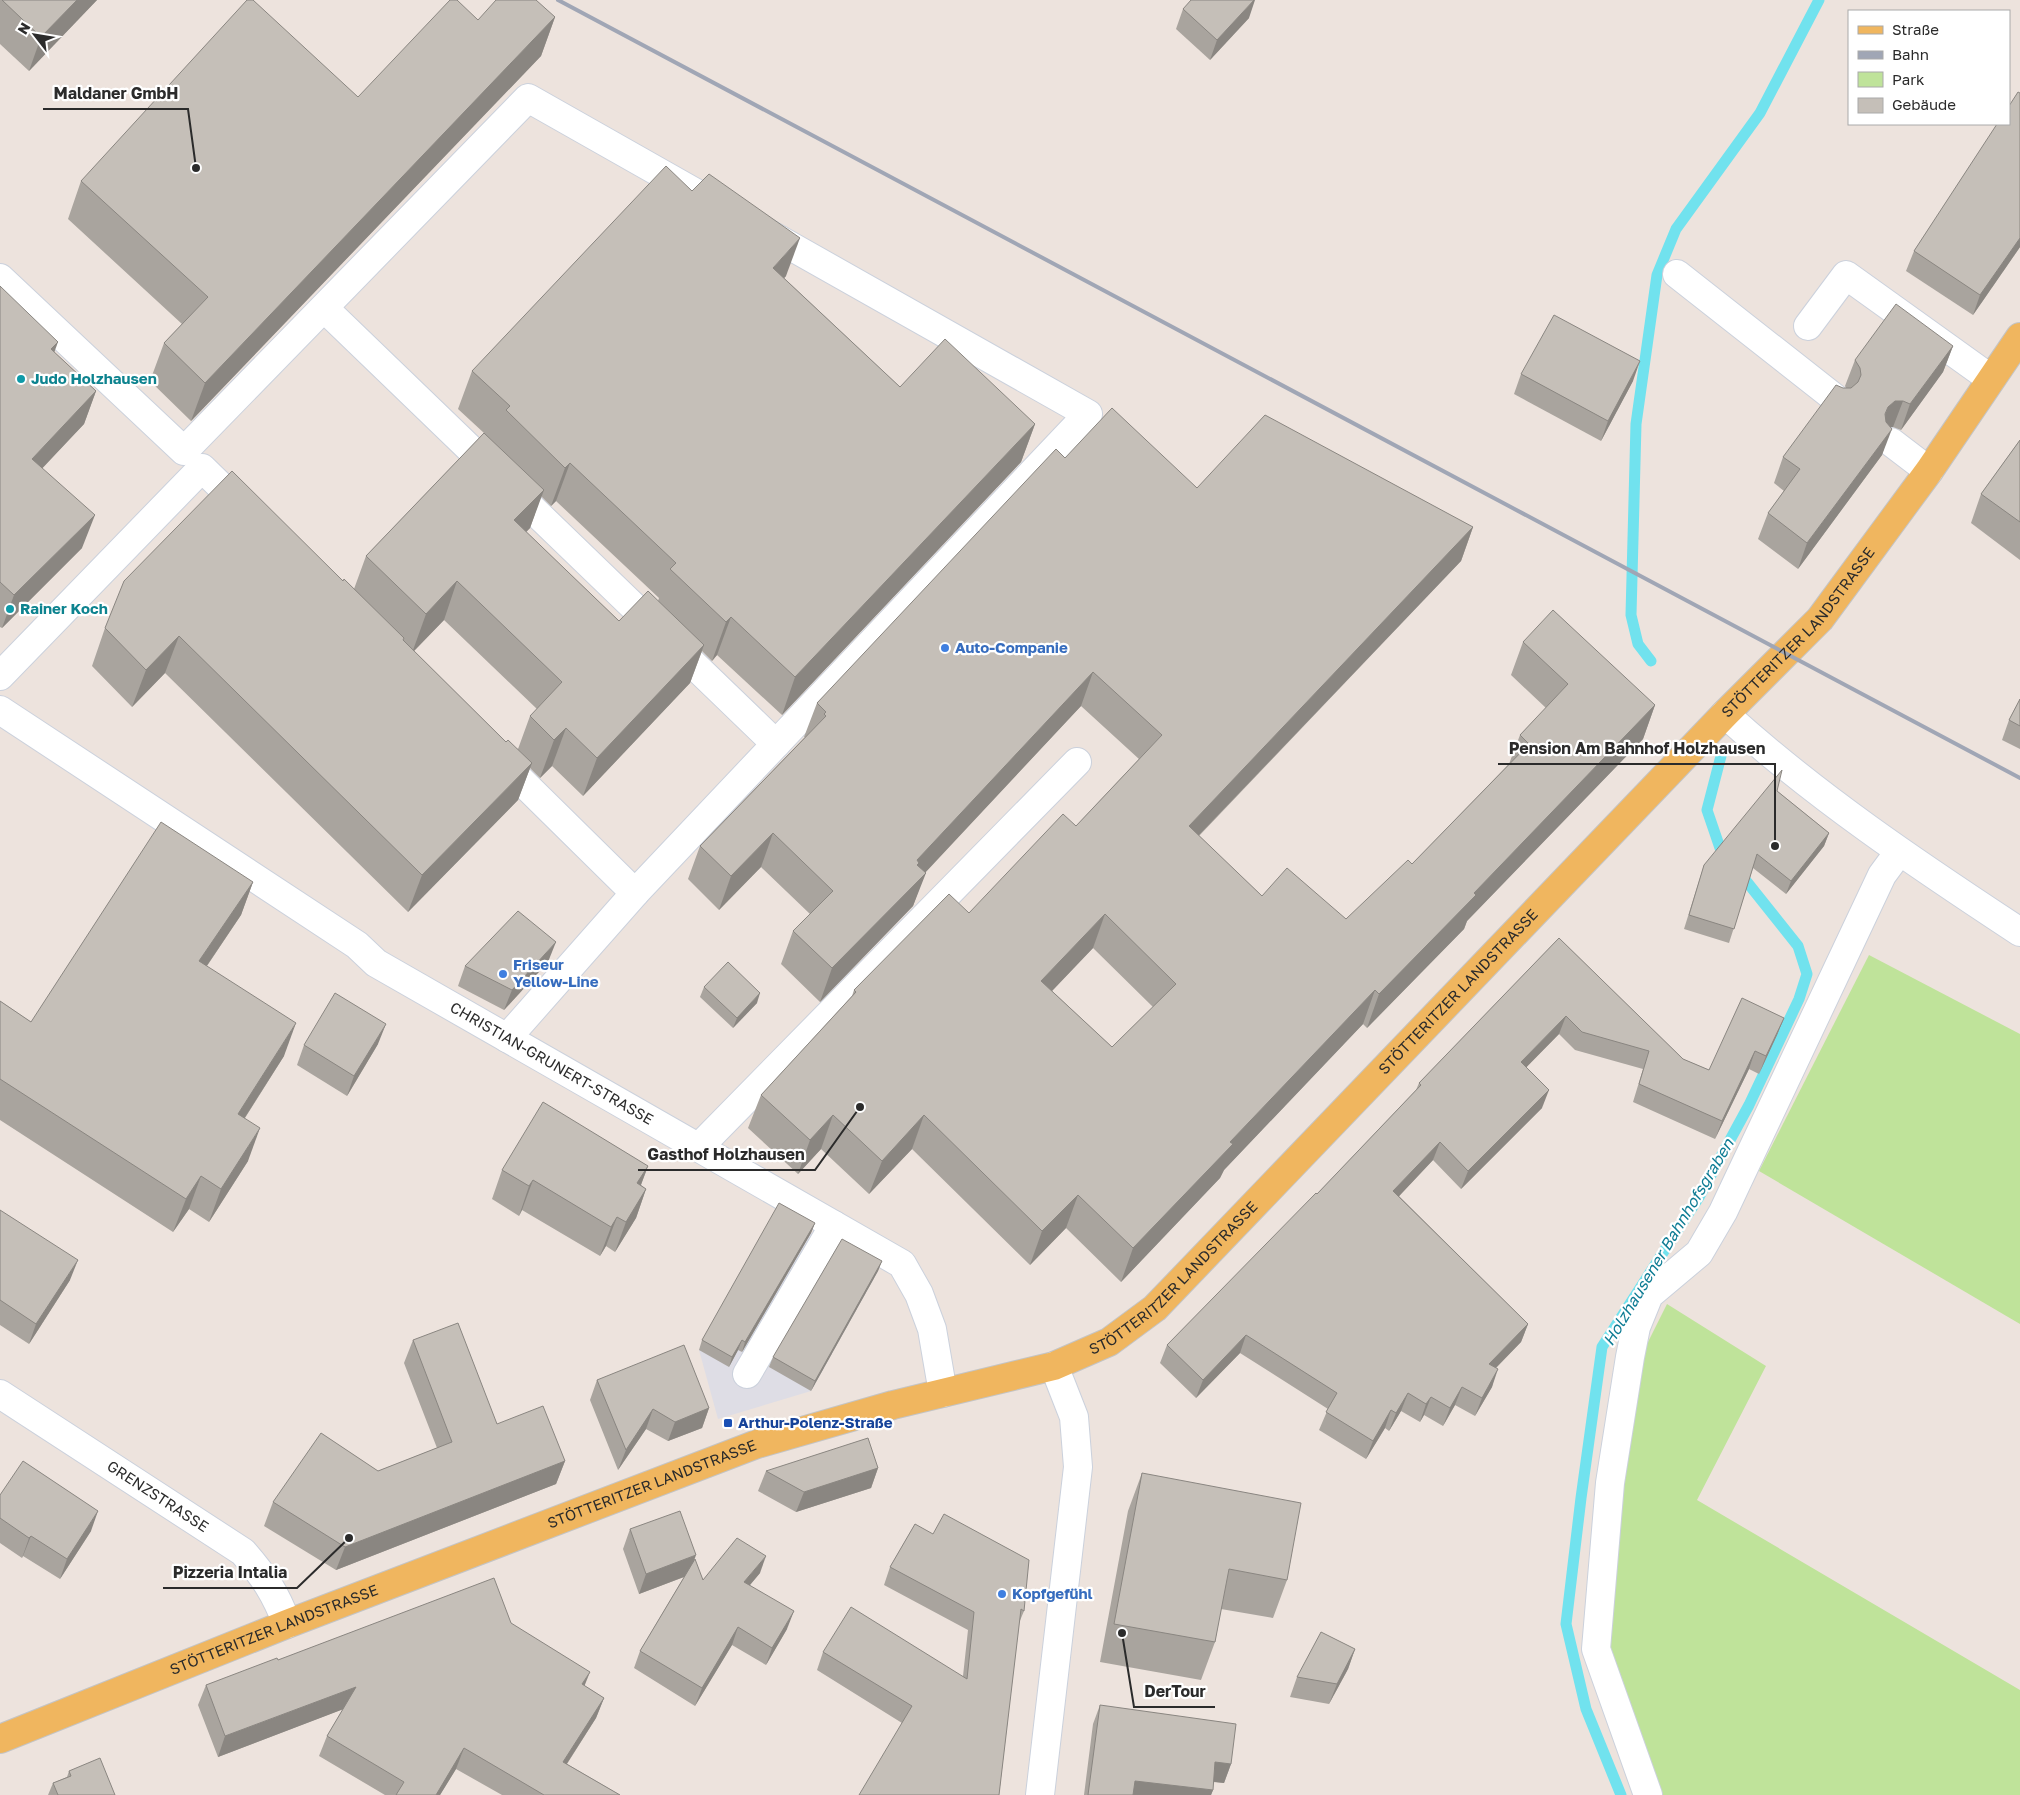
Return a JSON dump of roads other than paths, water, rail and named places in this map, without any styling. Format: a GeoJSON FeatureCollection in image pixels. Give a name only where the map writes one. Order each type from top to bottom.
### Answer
{"type":"FeatureCollection","features":[{"type":"Feature","properties":{"kind":"main road","name":"STÖTTERITZER LANDSTRASSE"},"geometry":{"type":"LineString","coordinates":[[0,1739],[287,1624],[757,1444],[943,1393],[1054,1366],[1110,1342],[1154,1308],[1725,714],[1820,619],[1928,471],[2020,337]]}},
{"type":"Feature","properties":{"kind":"street"},"geometry":{"type":"LineString","coordinates":[[0,676],[193,460],[324,308],[528,98],[1088,414],[1110,430]]}},
{"type":"Feature","properties":{"kind":"street"},"geometry":{"type":"LineString","coordinates":[[1677,274],[1836,399]]}},
{"type":"Feature","properties":{"kind":"street"},"geometry":{"type":"LineString","coordinates":[[1808,326],[1846,275],[1991,379]]}},
{"type":"Feature","properties":{"kind":"street"},"geometry":{"type":"LineString","coordinates":[[0,278],[263,528]]}},
{"type":"Feature","properties":{"kind":"street"},"geometry":{"type":"LineString","coordinates":[[324,308],[776,744]]}},
{"type":"Feature","properties":{"kind":"street"},"geometry":{"type":"LineString","coordinates":[[507,1038],[635,893],[1088,414]]}},
{"type":"Feature","properties":{"kind":"street"},"geometry":{"type":"LineString","coordinates":[[1891,442],[1928,471]]}},
{"type":"Feature","properties":{"kind":"street","name":"CHRISTIAN-GRUNERT-STRASSE"},"geometry":{"type":"LineString","coordinates":[[0,710],[357,945],[376,963],[902,1264],[919,1294],[932,1329],[943,1393]]}},
{"type":"Feature","properties":{"kind":"street"},"geometry":{"type":"LineString","coordinates":[[1725,714],[1751,738],[1899,852],[2020,932]]}},
{"type":"Feature","properties":{"kind":"street"},"geometry":{"type":"LineString","coordinates":[[482,742],[635,893]]}},
{"type":"Feature","properties":{"kind":"street"},"geometry":{"type":"LineString","coordinates":[[699,1147],[1077,762]]}},
{"type":"Feature","properties":{"kind":"street"},"geometry":{"type":"LineString","coordinates":[[1648,1795],[1596,1649],[1610,1483],[1636,1327],[1649,1295],[1699,1253],[1723,1212],[1882,875],[1899,852]]}},
{"type":"Feature","properties":{"kind":"street"},"geometry":{"type":"LineString","coordinates":[[747,1374],[834,1225]]}},
{"type":"Feature","properties":{"kind":"street"},"geometry":{"type":"LineString","coordinates":[[1040,1795],[1078,1467],[1074,1417],[1054,1366]]}},
{"type":"Feature","properties":{"kind":"street","name":"GRENZSTRASSE"},"geometry":{"type":"LineString","coordinates":[[0,1394],[243,1552],[266,1579],[278,1600],[287,1624]]}},
{"type":"Feature","properties":{"kind":"waterway","name":"Holzhausener Bahnhofsgraben"},"geometry":{"type":"LineString","coordinates":[[1651,661],[1638,644],[1631,615],[1636,424],[1657,275],[1676,229],[1760,113],[1819,0]]}},
{"type":"Feature","properties":{"kind":"waterway","name":"Holzhausener Bahnhofsgraben"},"geometry":{"type":"LineString","coordinates":[[1721,756],[1707,810],[1720,848],[1727,857]]}},
{"type":"Feature","properties":{"kind":"waterway","name":"Holzhausener Bahnhofsgraben"},"geometry":{"type":"LineString","coordinates":[[1621,1795],[1586,1709],[1566,1624],[1602,1347],[1699,1197],[1749,1105],[1799,999],[1807,974],[1798,946],[1739,872]]}},
{"type":"Feature","properties":{"kind":"railway"},"geometry":{"type":"LineString","coordinates":[[558,0],[2020,778]]}},
{"type":"Feature","properties":{"kind":"place","name":"Maldaner GmbH"},"geometry":{"type":"Point","coordinates":[196,168]}},
{"type":"Feature","properties":{"kind":"place","name":"Judo Holzhausen"},"geometry":{"type":"Point","coordinates":[21,379]}},
{"type":"Feature","properties":{"kind":"place","name":"Rainer Koch"},"geometry":{"type":"Point","coordinates":[10,609]}},
{"type":"Feature","properties":{"kind":"place","name":"Auto-Companie"},"geometry":{"type":"Point","coordinates":[945,648]}},
{"type":"Feature","properties":{"kind":"place","name":"Pension Am Bahnhof Holzhausen"},"geometry":{"type":"Point","coordinates":[1775,846]}},
{"type":"Feature","properties":{"kind":"place","name":"Friseur Yellow-Line"},"geometry":{"type":"Point","coordinates":[503,974]}},
{"type":"Feature","properties":{"kind":"place","name":"Gasthof Holzhausen"},"geometry":{"type":"Point","coordinates":[860,1107]}},
{"type":"Feature","properties":{"kind":"place","name":"Arthur-Polenz-Straße"},"geometry":{"type":"Point","coordinates":[728,1423]}},
{"type":"Feature","properties":{"kind":"place","name":"Pizzeria Intalia"},"geometry":{"type":"Point","coordinates":[349,1538]}},
{"type":"Feature","properties":{"kind":"place","name":"Kopfgefühl"},"geometry":{"type":"Point","coordinates":[1002,1594]}},
{"type":"Feature","properties":{"kind":"place","name":"DerTour"},"geometry":{"type":"Point","coordinates":[1122,1633]}}]}
